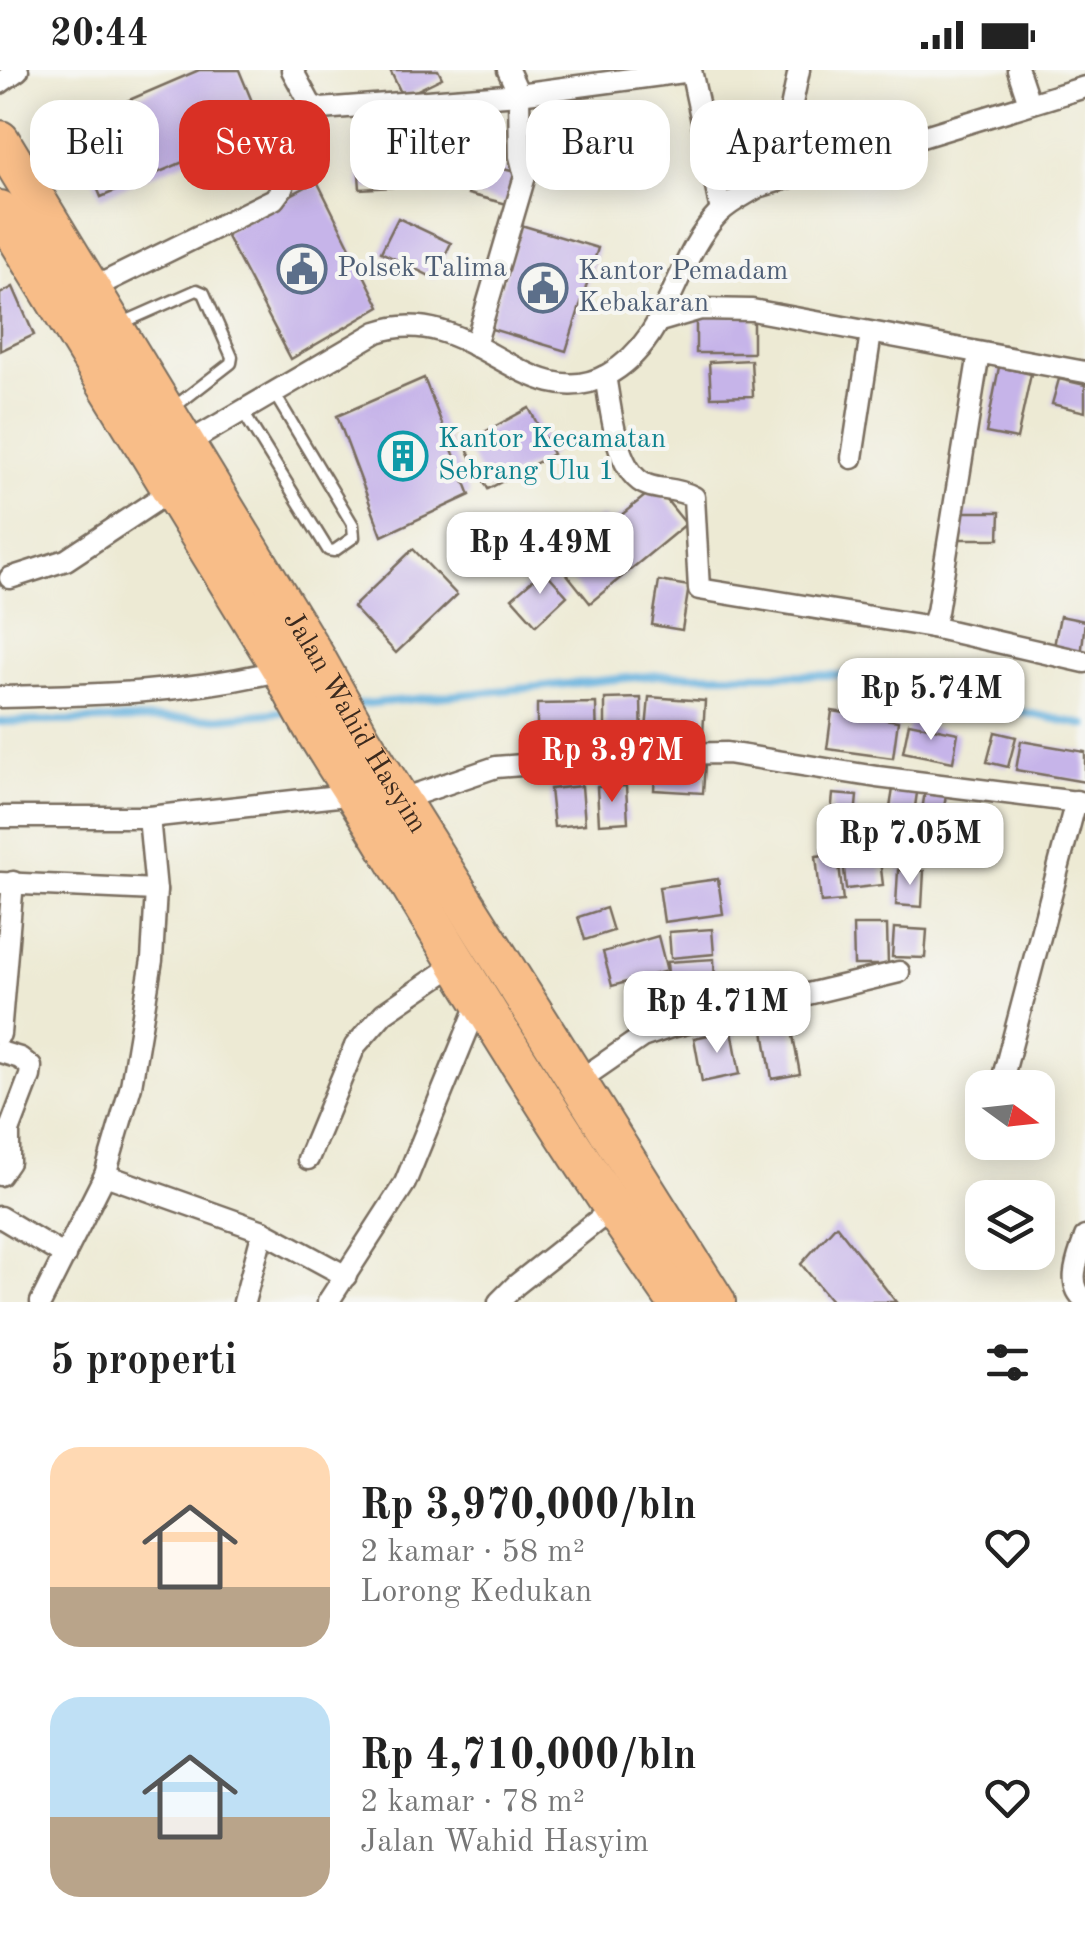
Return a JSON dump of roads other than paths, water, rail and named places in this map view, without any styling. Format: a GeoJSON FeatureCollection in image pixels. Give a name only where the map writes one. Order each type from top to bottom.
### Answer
{"type":"FeatureCollection","features":[{"type":"Feature","properties":{"kind":"highway","name":"Jalan Wahid Hasyim"},"geometry":{"type":"LineString","coordinates":[[0,140],[176,428],[294,669],[322,744],[356,794],[479,1002],[612,1209],[677,1302]]}},
{"type":"Feature","properties":{"kind":"highway","name":"Jalan Wahid Hasyim"},"geometry":{"type":"LineString","coordinates":[[0,211],[172,490],[294,669],[362,740],[716,1302]]}},
{"type":"Feature","properties":{"kind":"street"},"geometry":{"type":"LineString","coordinates":[[0,83],[18,70]]}},
{"type":"Feature","properties":{"kind":"street"},"geometry":{"type":"LineString","coordinates":[[292,70],[310,100]]}},
{"type":"Feature","properties":{"kind":"street"},"geometry":{"type":"LineString","coordinates":[[475,346],[525,176],[520,156],[519,94],[508,70]]}},
{"type":"Feature","properties":{"kind":"street"},"geometry":{"type":"LineString","coordinates":[[330,107],[519,94],[691,70],[721,211]]}},
{"type":"Feature","properties":{"kind":"street"},"geometry":{"type":"LineString","coordinates":[[793,100],[799,70]]}},
{"type":"Feature","properties":{"kind":"street"},"geometry":{"type":"LineString","coordinates":[[1018,70],[1029,103]]}},
{"type":"Feature","properties":{"kind":"street"},"geometry":{"type":"LineString","coordinates":[[928,134],[1085,87]]}},
{"type":"Feature","properties":{"kind":"street"},"geometry":{"type":"LineString","coordinates":[[91,289],[274,199],[280,190]]}},
{"type":"Feature","properties":{"kind":"street"},"geometry":{"type":"LineString","coordinates":[[176,428],[242,411],[389,328],[423,325],[444,330],[553,382],[572,386],[591,383],[632,354],[660,321],[702,236],[721,211],[753,190]]}},
{"type":"Feature","properties":{"kind":"street"},"geometry":{"type":"LineString","coordinates":[[660,321],[702,310],[752,310],[1085,372]]}},
{"type":"Feature","properties":{"kind":"street"},"geometry":{"type":"LineString","coordinates":[[852,458],[870,332]]}},
{"type":"Feature","properties":{"kind":"street"},"geometry":{"type":"LineString","coordinates":[[932,627],[979,353]]}},
{"type":"Feature","properties":{"kind":"street"},"geometry":{"type":"LineString","coordinates":[[605,376],[620,450],[631,475],[648,486],[676,488],[694,497],[700,589],[932,627],[1085,662]]}},
{"type":"Feature","properties":{"kind":"street"},"geometry":{"type":"LineString","coordinates":[[10,578],[66,560],[172,490]]}},
{"type":"Feature","properties":{"kind":"street"},"geometry":{"type":"LineString","coordinates":[[0,697],[134,694],[217,685],[294,669]]}},
{"type":"Feature","properties":{"kind":"street"},"geometry":{"type":"LineString","coordinates":[[400,800],[496,767],[726,753],[877,777],[1081,802],[1005,1070]]}},
{"type":"Feature","properties":{"kind":"street"},"geometry":{"type":"LineString","coordinates":[[0,818],[149,817],[356,794]]}},
{"type":"Feature","properties":{"kind":"street"},"geometry":{"type":"LineString","coordinates":[[41,1302],[106,1175],[131,1086],[152,960],[156,890],[149,817]]}},
{"type":"Feature","properties":{"kind":"street"},"geometry":{"type":"LineString","coordinates":[[0,1034],[7,883],[156,890]]}},
{"type":"Feature","properties":{"kind":"street"},"geometry":{"type":"LineString","coordinates":[[308,1158],[354,1046],[384,1013],[456,964]]}},
{"type":"Feature","properties":{"kind":"street"},"geometry":{"type":"LineString","coordinates":[[578,1082],[642,1038],[671,1027],[899,972]]}},
{"type":"Feature","properties":{"kind":"street"},"geometry":{"type":"LineString","coordinates":[[328,1302],[404,1183],[479,1002]]}},
{"type":"Feature","properties":{"kind":"street"},"geometry":{"type":"LineString","coordinates":[[0,1052],[20,1058],[31,1067],[9,1131],[9,1162],[0,1175]]}},
{"type":"Feature","properties":{"kind":"street"},"geometry":{"type":"LineString","coordinates":[[106,1175],[263,1232],[346,1276]]}},
{"type":"Feature","properties":{"kind":"street"},"geometry":{"type":"LineString","coordinates":[[499,1302],[612,1209]]}},
{"type":"Feature","properties":{"kind":"street"},"geometry":{"type":"LineString","coordinates":[[0,1218],[64,1256]]}},
{"type":"Feature","properties":{"kind":"street"},"geometry":{"type":"LineString","coordinates":[[244,1302],[263,1232]]}},
{"type":"Feature","properties":{"kind":"street"},"geometry":{"type":"LineString","coordinates":[[1085,1237],[1074,1284],[1085,1300]]}},
{"type":"Feature","properties":{"kind":"lane"},"geometry":{"type":"LineString","coordinates":[[114,327],[197,290],[204,293],[232,357],[231,363],[176,428]]}},
{"type":"Feature","properties":{"kind":"lane"},"geometry":{"type":"LineString","coordinates":[[242,411],[328,550],[334,551],[354,537],[353,526],[274,392]]}},
{"type":"Feature","properties":{"kind":"waterway"},"geometry":{"type":"LineString","coordinates":[[354,705],[658,675],[841,675],[1085,725]]}},
{"type":"Feature","properties":{"kind":"waterway"},"geometry":{"type":"LineString","coordinates":[[0,722],[222,718],[290,711]]}},
{"type":"Feature","properties":{"kind":"place","name":"Polsek Talima"},"geometry":{"type":"Point","coordinates":[302,269]}},
{"type":"Feature","properties":{"kind":"place","name":"Kantor Pemadam Kebakaran"},"geometry":{"type":"Point","coordinates":[543,288]}},
{"type":"Feature","properties":{"kind":"place","name":"Kantor Kecamatan Sebrang Ulu 1"},"geometry":{"type":"Point","coordinates":[403,456]}}]}
